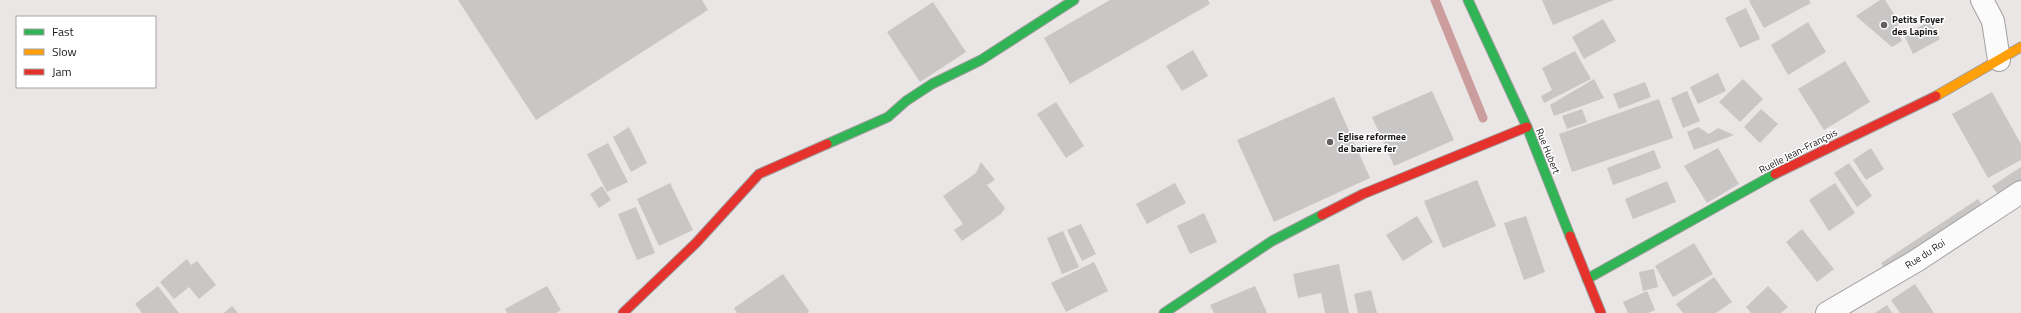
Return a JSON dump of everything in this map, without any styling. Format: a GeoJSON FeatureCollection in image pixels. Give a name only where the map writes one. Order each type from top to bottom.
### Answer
{"type":"FeatureCollection","features":[{"type":"Feature","properties":{"kind":"street"},"geometry":{"type":"LineString","coordinates":[[623,313],[696,243],[759,174],[888,116],[906,101],[932,84],[981,60],[1074,0]]}},
{"type":"Feature","properties":{"kind":"street","name":"Rue Hubert"},"geometry":{"type":"LineString","coordinates":[[1468,0],[1527,127],[1601,313]]}},
{"type":"Feature","properties":{"kind":"street"},"geometry":{"type":"LineString","coordinates":[[1982,0],[1993,21],[1999,60]]}},
{"type":"Feature","properties":{"kind":"street","name":"Ruelle Jean-François"},"geometry":{"type":"LineString","coordinates":[[1587,279],[1795,163],[1944,92],[2021,47]]}},
{"type":"Feature","properties":{"kind":"street"},"geometry":{"type":"LineString","coordinates":[[1164,313],[1272,241],[1303,224],[1363,194],[1527,127]]}},
{"type":"Feature","properties":{"kind":"street","name":"Rue du Roi"},"geometry":{"type":"LineString","coordinates":[[1827,313],[1916,261],[2021,192]]}},
{"type":"Feature","properties":{"kind":"building"},"geometry":{"type":"Polygon","coordinates":[[[458,0],[702,0],[708,10],[536,120],[458,0]]]}},
{"type":"Feature","properties":{"kind":"building"},"geometry":{"type":"Polygon","coordinates":[[[1110,0],[1208,0],[1210,4],[1070,84],[1044,38],[1110,0]]]}},
{"type":"Feature","properties":{"kind":"building"},"geometry":{"type":"Polygon","coordinates":[[[1542,0],[1614,0],[1553,25],[1542,0]]]}},
{"type":"Feature","properties":{"kind":"building"},"geometry":{"type":"Polygon","coordinates":[[[1809,0],[1811,3],[1764,28],[1749,1],[1809,0]]]}},
{"type":"Feature","properties":{"kind":"building"},"geometry":{"type":"Polygon","coordinates":[[[1880,0],[1885,0],[1899,22],[1896,29],[1902,41],[1892,47],[1856,16],[1880,0]]]}},
{"type":"Feature","properties":{"kind":"building"},"geometry":{"type":"Polygon","coordinates":[[[933,2],[966,52],[920,82],[887,32],[933,2]]]}},
{"type":"Feature","properties":{"kind":"building"},"geometry":{"type":"Polygon","coordinates":[[[1746,8],[1760,39],[1740,48],[1725,18],[1746,8]]]}},
{"type":"Feature","properties":{"kind":"building"},"geometry":{"type":"Polygon","coordinates":[[[1603,19],[1616,41],[1584,59],[1572,37],[1603,19]]]}},
{"type":"Feature","properties":{"kind":"building"},"geometry":{"type":"Polygon","coordinates":[[[1930,21],[1940,39],[1913,54],[1904,35],[1930,21]]]}},
{"type":"Feature","properties":{"kind":"building"},"geometry":{"type":"Polygon","coordinates":[[[1808,22],[1826,52],[1788,75],[1771,45],[1808,22]]]}},
{"type":"Feature","properties":{"kind":"building"},"geometry":{"type":"Polygon","coordinates":[[[1193,50],[1208,76],[1182,91],[1166,66],[1193,50]]]}},
{"type":"Feature","properties":{"kind":"building"},"geometry":{"type":"Polygon","coordinates":[[[1575,51],[1591,79],[1544,103],[1541,96],[1552,90],[1542,68],[1575,51]]]}},
{"type":"Feature","properties":{"kind":"building"},"geometry":{"type":"Polygon","coordinates":[[[1845,61],[1870,102],[1824,130],[1798,89],[1845,61]]]}},
{"type":"Feature","properties":{"kind":"building"},"geometry":{"type":"Polygon","coordinates":[[[1718,73],[1726,91],[1698,104],[1690,87],[1718,73]]]}},
{"type":"Feature","properties":{"kind":"building"},"geometry":{"type":"Polygon","coordinates":[[[1594,79],[1604,98],[1554,116],[1550,105],[1594,79]]]}},
{"type":"Feature","properties":{"kind":"building"},"geometry":{"type":"Polygon","coordinates":[[[1743,79],[1763,99],[1740,122],[1719,102],[1743,79]]]}},
{"type":"Feature","properties":{"kind":"building"},"geometry":{"type":"Polygon","coordinates":[[[1645,82],[1651,97],[1619,109],[1613,94],[1645,82]]]}},
{"type":"Feature","properties":{"kind":"building"},"geometry":{"type":"Polygon","coordinates":[[[1432,91],[1454,140],[1394,166],[1372,117],[1432,91]]]}},
{"type":"Feature","properties":{"kind":"building"},"geometry":{"type":"Polygon","coordinates":[[[1687,91],[1700,121],[1683,128],[1671,98],[1687,91]]]}},
{"type":"Feature","properties":{"kind":"building"},"geometry":{"type":"Polygon","coordinates":[[[1992,92],[2021,144],[2021,160],[1988,178],[1952,114],[1992,92]]]}},
{"type":"Feature","properties":{"kind":"building"},"geometry":{"type":"Polygon","coordinates":[[[1334,97],[1370,178],[1274,222],[1237,140],[1334,97]]]}},
{"type":"Feature","properties":{"kind":"building"},"geometry":{"type":"Polygon","coordinates":[[[1659,99],[1673,138],[1572,172],[1559,134],[1659,99]]]}},
{"type":"Feature","properties":{"kind":"building"},"geometry":{"type":"Polygon","coordinates":[[[1056,102],[1084,146],[1066,158],[1037,114],[1056,102]]]}},
{"type":"Feature","properties":{"kind":"building"},"geometry":{"type":"Polygon","coordinates":[[[1582,109],[1587,122],[1567,129],[1562,116],[1582,109]]]}},
{"type":"Feature","properties":{"kind":"building"},"geometry":{"type":"Polygon","coordinates":[[[1761,109],[1778,124],[1760,143],[1744,127],[1761,109]]]}},
{"type":"Feature","properties":{"kind":"building"},"geometry":{"type":"Polygon","coordinates":[[[629,127],[647,163],[631,172],[613,137],[629,127]]]}},
{"type":"Feature","properties":{"kind":"building"},"geometry":{"type":"Polygon","coordinates":[[[1698,127],[1709,134],[1718,128],[1734,135],[1694,150],[1687,132],[1698,127]]]}},
{"type":"Feature","properties":{"kind":"building"},"geometry":{"type":"Polygon","coordinates":[[[608,143],[628,182],[607,192],[587,154],[608,143]]]}},
{"type":"Feature","properties":{"kind":"building"},"geometry":{"type":"Polygon","coordinates":[[[1718,148],[1739,184],[1707,203],[1684,166],[1718,148]]]}},
{"type":"Feature","properties":{"kind":"building"},"geometry":{"type":"Polygon","coordinates":[[[1871,148],[1884,169],[1866,180],[1853,160],[1871,148]]]}},
{"type":"Feature","properties":{"kind":"building"},"geometry":{"type":"Polygon","coordinates":[[[1654,150],[1661,168],[1613,185],[1607,168],[1654,150]]]}},
{"type":"Feature","properties":{"kind":"building"},"geometry":{"type":"Polygon","coordinates":[[[981,162],[995,180],[987,185],[1005,208],[1001,214],[962,241],[954,230],[963,224],[943,196],[976,173],[981,162]]]}},
{"type":"Feature","properties":{"kind":"building"},"geometry":{"type":"Polygon","coordinates":[[[1849,163],[1872,196],[1857,207],[1834,173],[1849,163]]]}},
{"type":"Feature","properties":{"kind":"building"},"geometry":{"type":"Polygon","coordinates":[[[2021,167],[2021,182],[1999,196],[1992,186],[2021,167]]]}},
{"type":"Feature","properties":{"kind":"building"},"geometry":{"type":"Polygon","coordinates":[[[1477,180],[1496,226],[1443,248],[1424,201],[1477,180]]]}},
{"type":"Feature","properties":{"kind":"building"},"geometry":{"type":"Polygon","coordinates":[[[1667,181],[1676,202],[1633,219],[1625,199],[1667,181]]]}},
{"type":"Feature","properties":{"kind":"building"},"geometry":{"type":"Polygon","coordinates":[[[670,183],[693,230],[659,246],[637,199],[670,183]]]}},
{"type":"Feature","properties":{"kind":"building"},"geometry":{"type":"Polygon","coordinates":[[[1175,183],[1186,203],[1147,224],[1136,204],[1175,183]]]}},
{"type":"Feature","properties":{"kind":"building"},"geometry":{"type":"Polygon","coordinates":[[[1835,183],[1855,213],[1829,231],[1809,200],[1835,183]]]}},
{"type":"Feature","properties":{"kind":"building"},"geometry":{"type":"Polygon","coordinates":[[[602,186],[611,200],[599,208],[590,194],[602,186]]]}},
{"type":"Feature","properties":{"kind":"building"},"geometry":{"type":"Polygon","coordinates":[[[1978,199],[1984,208],[1887,273],[1881,263],[1978,199]]]}},
{"type":"Feature","properties":{"kind":"building"},"geometry":{"type":"Polygon","coordinates":[[[636,207],[655,253],[637,260],[618,214],[636,207]]]}},
{"type":"Feature","properties":{"kind":"building"},"geometry":{"type":"Polygon","coordinates":[[[1204,213],[1217,242],[1190,254],[1177,226],[1204,213]]]}},
{"type":"Feature","properties":{"kind":"building"},"geometry":{"type":"Polygon","coordinates":[[[1417,216],[1433,242],[1403,261],[1386,235],[1417,216]]]}},
{"type":"Feature","properties":{"kind":"building"},"geometry":{"type":"Polygon","coordinates":[[[1526,216],[1545,272],[1524,280],[1504,223],[1526,216]]]}},
{"type":"Feature","properties":{"kind":"building"},"geometry":{"type":"Polygon","coordinates":[[[1081,224],[1096,254],[1082,261],[1067,230],[1081,224]]]}},
{"type":"Feature","properties":{"kind":"building"},"geometry":{"type":"Polygon","coordinates":[[[1802,229],[1834,269],[1817,282],[1786,242],[1802,229]]]}},
{"type":"Feature","properties":{"kind":"building"},"geometry":{"type":"Polygon","coordinates":[[[1063,231],[1079,267],[1062,274],[1047,238],[1063,231]]]}},
{"type":"Feature","properties":{"kind":"building"},"geometry":{"type":"Polygon","coordinates":[[[1694,243],[1713,274],[1673,297],[1655,266],[1694,243]]]}},
{"type":"Feature","properties":{"kind":"building"},"geometry":{"type":"Polygon","coordinates":[[[187,259],[191,265],[197,261],[216,285],[199,299],[189,287],[174,299],[160,282],[187,259]]]}},
{"type":"Feature","properties":{"kind":"building"},"geometry":{"type":"Polygon","coordinates":[[[1094,262],[1108,291],[1066,312],[1051,283],[1094,262]]]}},
{"type":"Feature","properties":{"kind":"building"},"geometry":{"type":"Polygon","coordinates":[[[1339,264],[1349,313],[1325,313],[1321,293],[1298,298],[1293,274],[1339,264]]]}},
{"type":"Feature","properties":{"kind":"building"},"geometry":{"type":"Polygon","coordinates":[[[1654,269],[1658,287],[1643,291],[1639,272],[1654,269]]]}},
{"type":"Feature","properties":{"kind":"building"},"geometry":{"type":"Polygon","coordinates":[[[783,274],[809,311],[807,313],[737,313],[734,308],[783,274]]]}},
{"type":"Feature","properties":{"kind":"building"},"geometry":{"type":"Polygon","coordinates":[[[1714,277],[1732,302],[1716,313],[1683,313],[1676,304],[1714,277]]]}},
{"type":"Feature","properties":{"kind":"building"},"geometry":{"type":"Polygon","coordinates":[[[1915,284],[1934,313],[1900,313],[1891,300],[1915,284]]]}},
{"type":"Feature","properties":{"kind":"building"},"geometry":{"type":"Polygon","coordinates":[[[158,286],[179,313],[142,313],[135,304],[158,286]]]}},
{"type":"Feature","properties":{"kind":"building"},"geometry":{"type":"Polygon","coordinates":[[[547,286],[561,310],[556,313],[507,313],[505,309],[547,286]]]}},
{"type":"Feature","properties":{"kind":"building"},"geometry":{"type":"Polygon","coordinates":[[[1255,286],[1267,313],[1214,313],[1210,305],[1255,286]]]}},
{"type":"Feature","properties":{"kind":"building"},"geometry":{"type":"Polygon","coordinates":[[[1768,286],[1788,307],[1781,313],[1751,313],[1746,307],[1768,286]]]}},
{"type":"Feature","properties":{"kind":"building"},"geometry":{"type":"Polygon","coordinates":[[[1371,290],[1377,313],[1358,313],[1354,294],[1371,290]]]}},
{"type":"Feature","properties":{"kind":"building"},"geometry":{"type":"Polygon","coordinates":[[[1647,291],[1655,310],[1648,313],[1628,313],[1623,302],[1647,291]]]}},
{"type":"Feature","properties":{"kind":"building"},"geometry":{"type":"Polygon","coordinates":[[[1887,305],[1892,313],[1875,313],[1887,305]]]}},
{"type":"Feature","properties":{"kind":"building"},"geometry":{"type":"Polygon","coordinates":[[[232,306],[238,313],[224,313],[232,306]]]}},
{"type":"Feature","properties":{"kind":"waterway"},"geometry":{"type":"LineString","coordinates":[[1435,0],[1483,118]]}},
{"type":"Feature","properties":{"kind":"traffic: fast"},"geometry":{"type":"LineString","coordinates":[[827,144],[888,117],[906,101],[932,84],[981,60],[1074,0]]}},
{"type":"Feature","properties":{"kind":"traffic: fast"},"geometry":{"type":"LineString","coordinates":[[1468,0],[1527,127],[1570,236]]}},
{"type":"Feature","properties":{"kind":"traffic: fast"},"geometry":{"type":"LineString","coordinates":[[1587,279],[1775,174]]}},
{"type":"Feature","properties":{"kind":"traffic: fast"},"geometry":{"type":"LineString","coordinates":[[1164,313],[1272,241],[1322,215]]}},
{"type":"Feature","properties":{"kind":"traffic: slow"},"geometry":{"type":"LineString","coordinates":[[1936,96],[2021,47]]}},
{"type":"Feature","properties":{"kind":"traffic: jam"},"geometry":{"type":"LineString","coordinates":[[1775,174],[1936,96]]}},
{"type":"Feature","properties":{"kind":"traffic: jam"},"geometry":{"type":"LineString","coordinates":[[1322,215],[1363,194],[1527,127]]}},
{"type":"Feature","properties":{"kind":"traffic: jam"},"geometry":{"type":"LineString","coordinates":[[623,313],[696,243],[759,174],[827,144]]}},
{"type":"Feature","properties":{"kind":"traffic: jam"},"geometry":{"type":"LineString","coordinates":[[1570,236],[1601,313]]}},
{"type":"Feature","properties":{"kind":"place","name":"Petits Foyer des Lapins"},"geometry":{"type":"Point","coordinates":[1884,25]}},
{"type":"Feature","properties":{"kind":"place","name":"Eglise reformee de bariere fer"},"geometry":{"type":"Point","coordinates":[1330,142]}}]}
